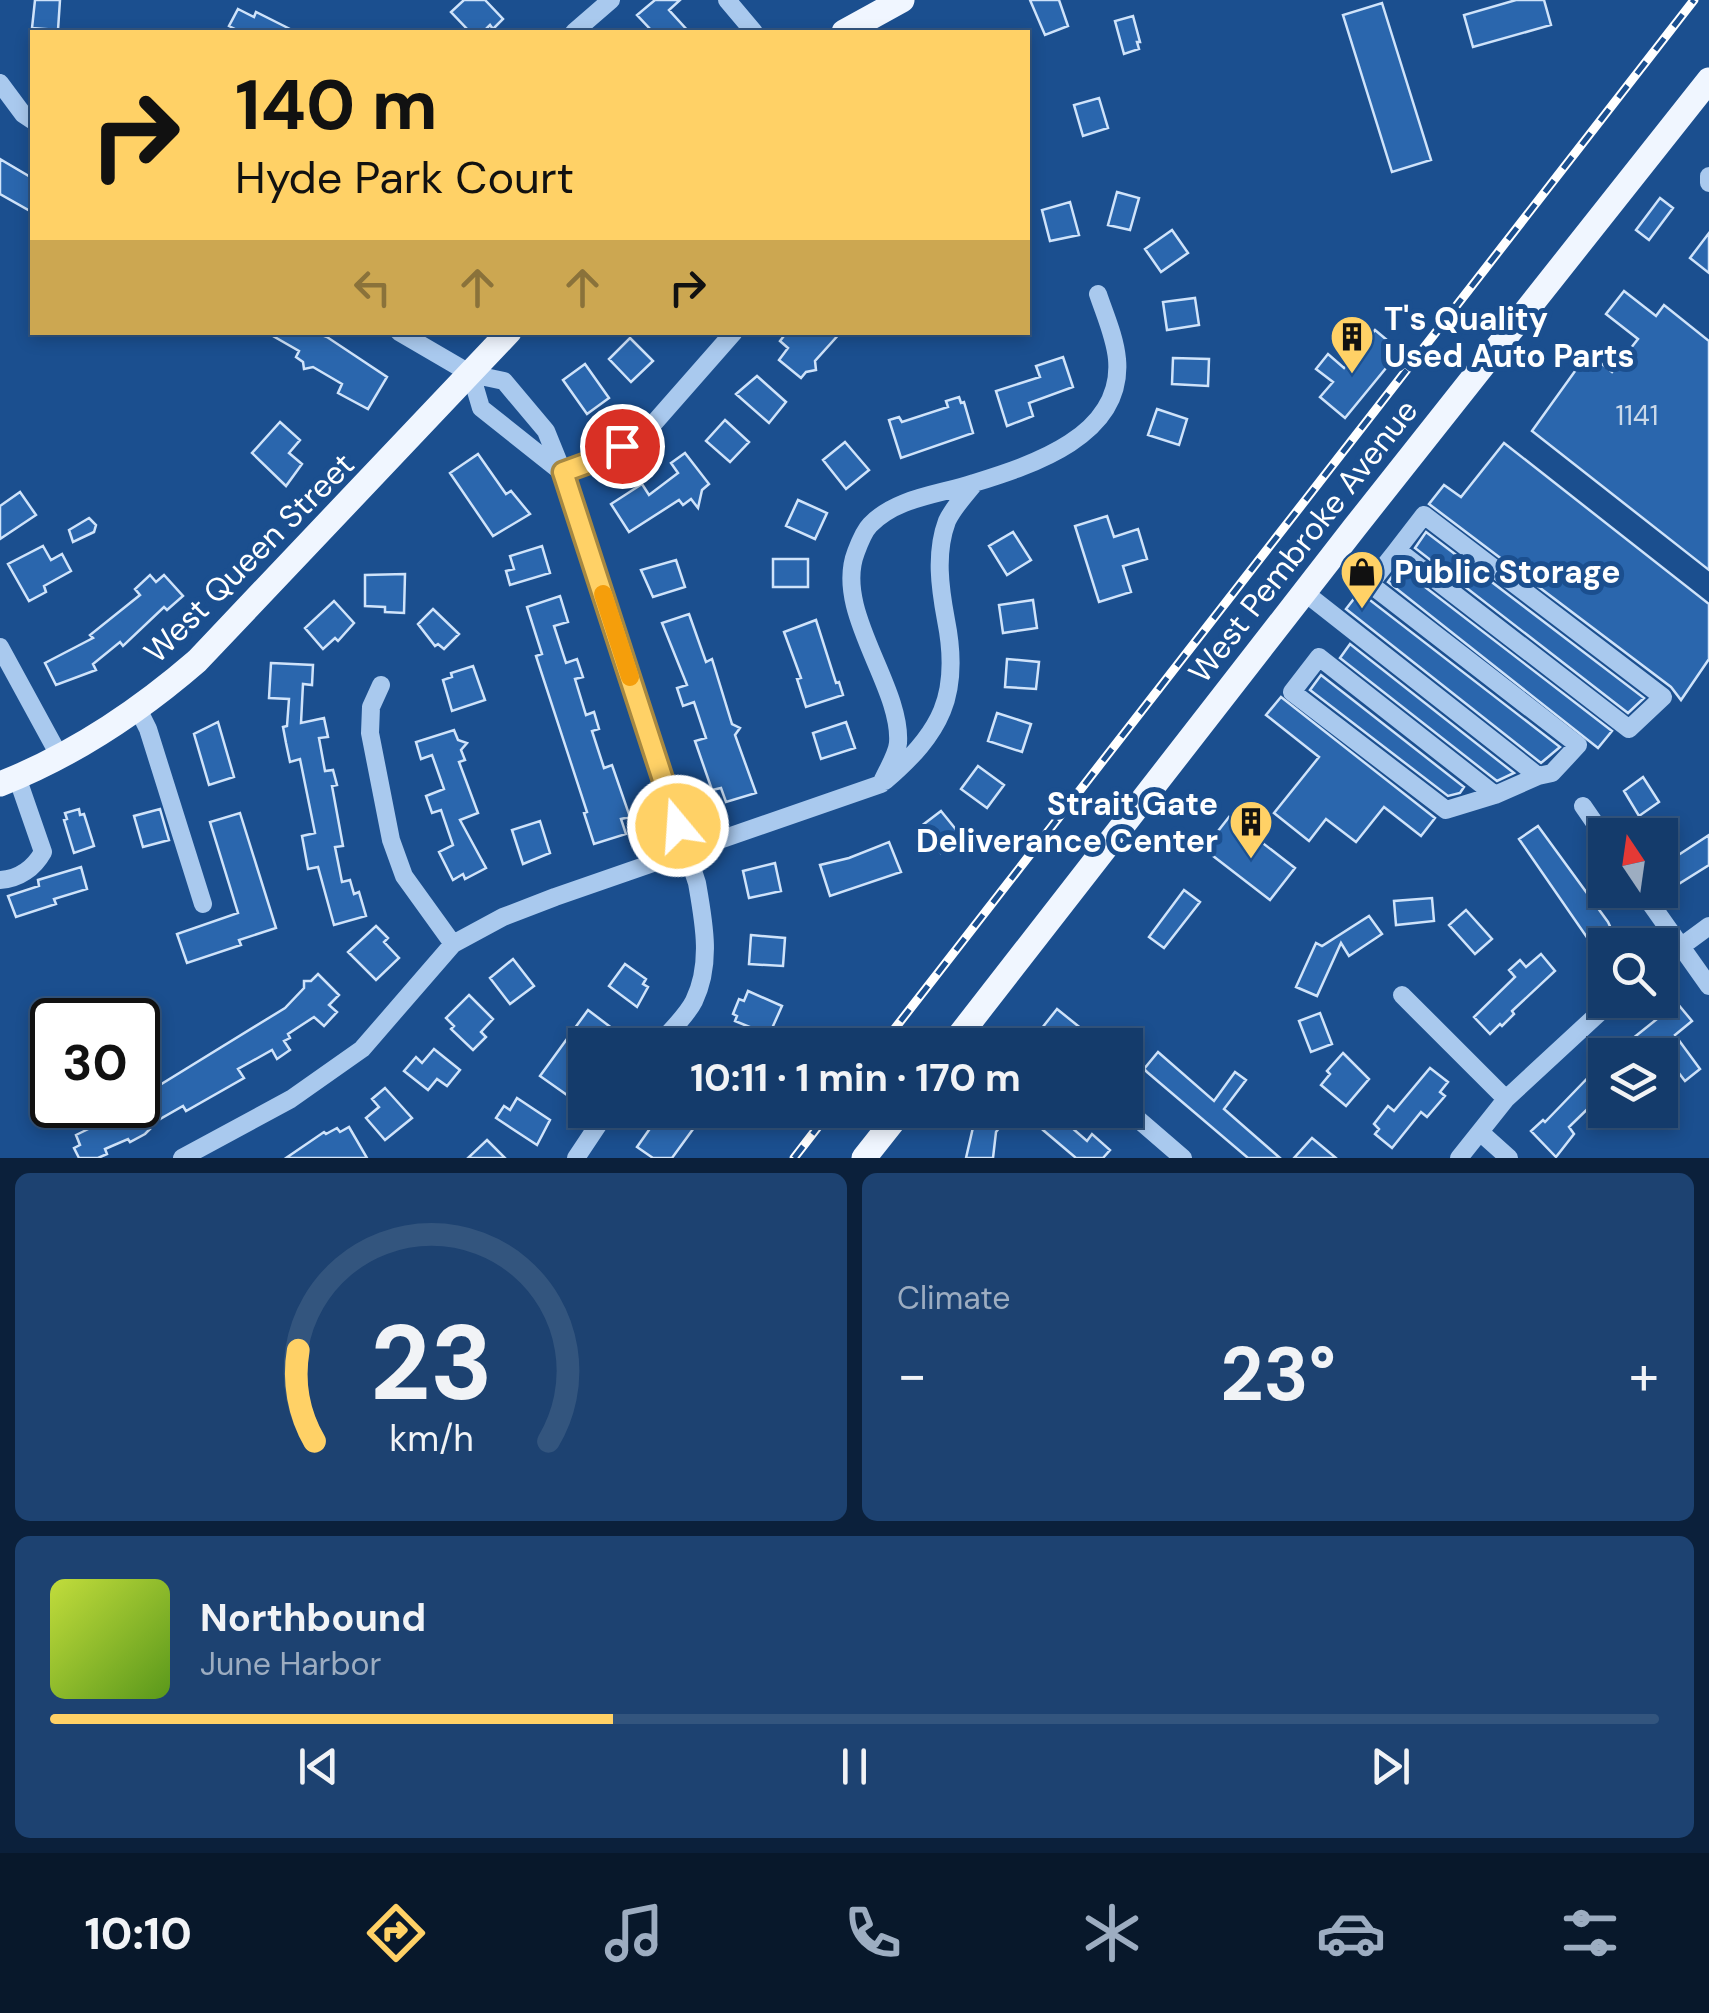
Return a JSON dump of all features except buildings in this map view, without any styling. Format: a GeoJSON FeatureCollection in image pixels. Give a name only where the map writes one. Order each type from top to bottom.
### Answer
{"type":"FeatureCollection","features":[{"type":"Feature","properties":{"kind":"main road"},"geometry":{"type":"LineString","coordinates":[[848,30],[902,0]]}},
{"type":"Feature","properties":{"kind":"main road","name":"West Pembroke Avenue"},"geometry":{"type":"LineString","coordinates":[[965,1028],[1709,80]]}},
{"type":"Feature","properties":{"kind":"main road","name":"West Queen Street"},"geometry":{"type":"LineString","coordinates":[[8,780],[60,757],[138,709],[198,661],[506,335]]}},
{"type":"Feature","properties":{"kind":"main road"},"geometry":{"type":"LineString","coordinates":[[867,1157],[889,1128]]}},
{"type":"Feature","properties":{"kind":"street"},"geometry":{"type":"LineString","coordinates":[[576,30],[611,0]]}},
{"type":"Feature","properties":{"kind":"street"},"geometry":{"type":"LineString","coordinates":[[727,0],[752,30]]}},
{"type":"Feature","properties":{"kind":"street"},"geometry":{"type":"LineString","coordinates":[[0,83],[30,119]]}},
{"type":"Feature","properties":{"kind":"street"},"geometry":{"type":"LineString","coordinates":[[881,784],[898,744],[891,705],[862,630],[853,587],[854,556],[869,526],[904,502],[974,484],[1059,452],[1095,424],[1112,397],[1118,362],[1098,294]]}},
{"type":"Feature","properties":{"kind":"street"},"geometry":{"type":"LineString","coordinates":[[403,335],[471,374],[504,381],[546,431],[563,472],[687,853],[704,919],[706,964],[693,1003],[672,1028]]}},
{"type":"Feature","properties":{"kind":"street"},"geometry":{"type":"LineString","coordinates":[[563,472],[596,460],[646,430],[731,335]]}},
{"type":"Feature","properties":{"kind":"street"},"geometry":{"type":"LineString","coordinates":[[471,374],[481,408],[563,472]]}},
{"type":"Feature","properties":{"kind":"street"},"geometry":{"type":"LineString","coordinates":[[182,1158],[292,1098],[362,1049],[453,944],[503,917],[881,784],[918,752],[934,731],[947,702],[950,638],[939,582],[941,549],[948,520],[974,484]]}},
{"type":"Feature","properties":{"kind":"street"},"geometry":{"type":"LineString","coordinates":[[1397,550],[1629,729],[1663,697],[1424,515],[1370,584],[1578,744],[1552,773],[1495,796],[1446,810],[1292,692],[1319,656],[1495,796]]}},
{"type":"Feature","properties":{"kind":"street"},"geometry":{"type":"LineString","coordinates":[[1304,592],[1538,776]]}},
{"type":"Feature","properties":{"kind":"street"},"geometry":{"type":"LineString","coordinates":[[0,647],[60,757]]}},
{"type":"Feature","properties":{"kind":"street"},"geometry":{"type":"LineString","coordinates":[[380,685],[371,707],[370,733],[391,840],[404,876],[453,944]]}},
{"type":"Feature","properties":{"kind":"street"},"geometry":{"type":"LineString","coordinates":[[138,709],[148,729],[203,904]]}},
{"type":"Feature","properties":{"kind":"street"},"geometry":{"type":"LineString","coordinates":[[0,880],[23,874],[44,852],[8,780]]}},
{"type":"Feature","properties":{"kind":"street"},"geometry":{"type":"LineString","coordinates":[[1582,806],[1591,818]]}},
{"type":"Feature","properties":{"kind":"street"},"geometry":{"type":"LineString","coordinates":[[1654,908],[1709,986]]}},
{"type":"Feature","properties":{"kind":"street"},"geometry":{"type":"LineString","coordinates":[[1680,946],[1709,926]]}},
{"type":"Feature","properties":{"kind":"street"},"geometry":{"type":"LineString","coordinates":[[1402,995],[1506,1100]]}},
{"type":"Feature","properties":{"kind":"street"},"geometry":{"type":"LineString","coordinates":[[1459,1158],[1506,1100],[1594,1018]]}},
{"type":"Feature","properties":{"kind":"street"},"geometry":{"type":"LineString","coordinates":[[1143,1124],[1183,1158]]}},
{"type":"Feature","properties":{"kind":"street"},"geometry":{"type":"LineString","coordinates":[[576,1158],[596,1128]]}},
{"type":"Feature","properties":{"kind":"street"},"geometry":{"type":"LineString","coordinates":[[1480,1132],[1509,1158]]}},
{"type":"Feature","properties":{"kind":"railway"},"geometry":{"type":"LineString","coordinates":[[895,1028],[1694,0]]}},
{"type":"Feature","properties":{"kind":"railway"},"geometry":{"type":"LineString","coordinates":[[794,1158],[817,1128]]}},
{"type":"Feature","properties":{"kind":"slow traffic"},"geometry":{"type":"LineString","coordinates":[[603,594],[630,677]]}},
{"type":"Feature","properties":{"kind":"place","name":"T's Quality Used Auto Parts"},"geometry":{"type":"Point","coordinates":[1352,375]}},
{"type":"Feature","properties":{"kind":"place","name":"Public Storage"},"geometry":{"type":"Point","coordinates":[1362,610]}},
{"type":"Feature","properties":{"kind":"place","name":"Strait Gate Deliverance Center"},"geometry":{"type":"Point","coordinates":[1251,860]}},
{"type":"Feature","properties":{"kind":"route"},"geometry":{"type":"LineString","coordinates":[[622,446],[563,472],[678,826]]}}]}
